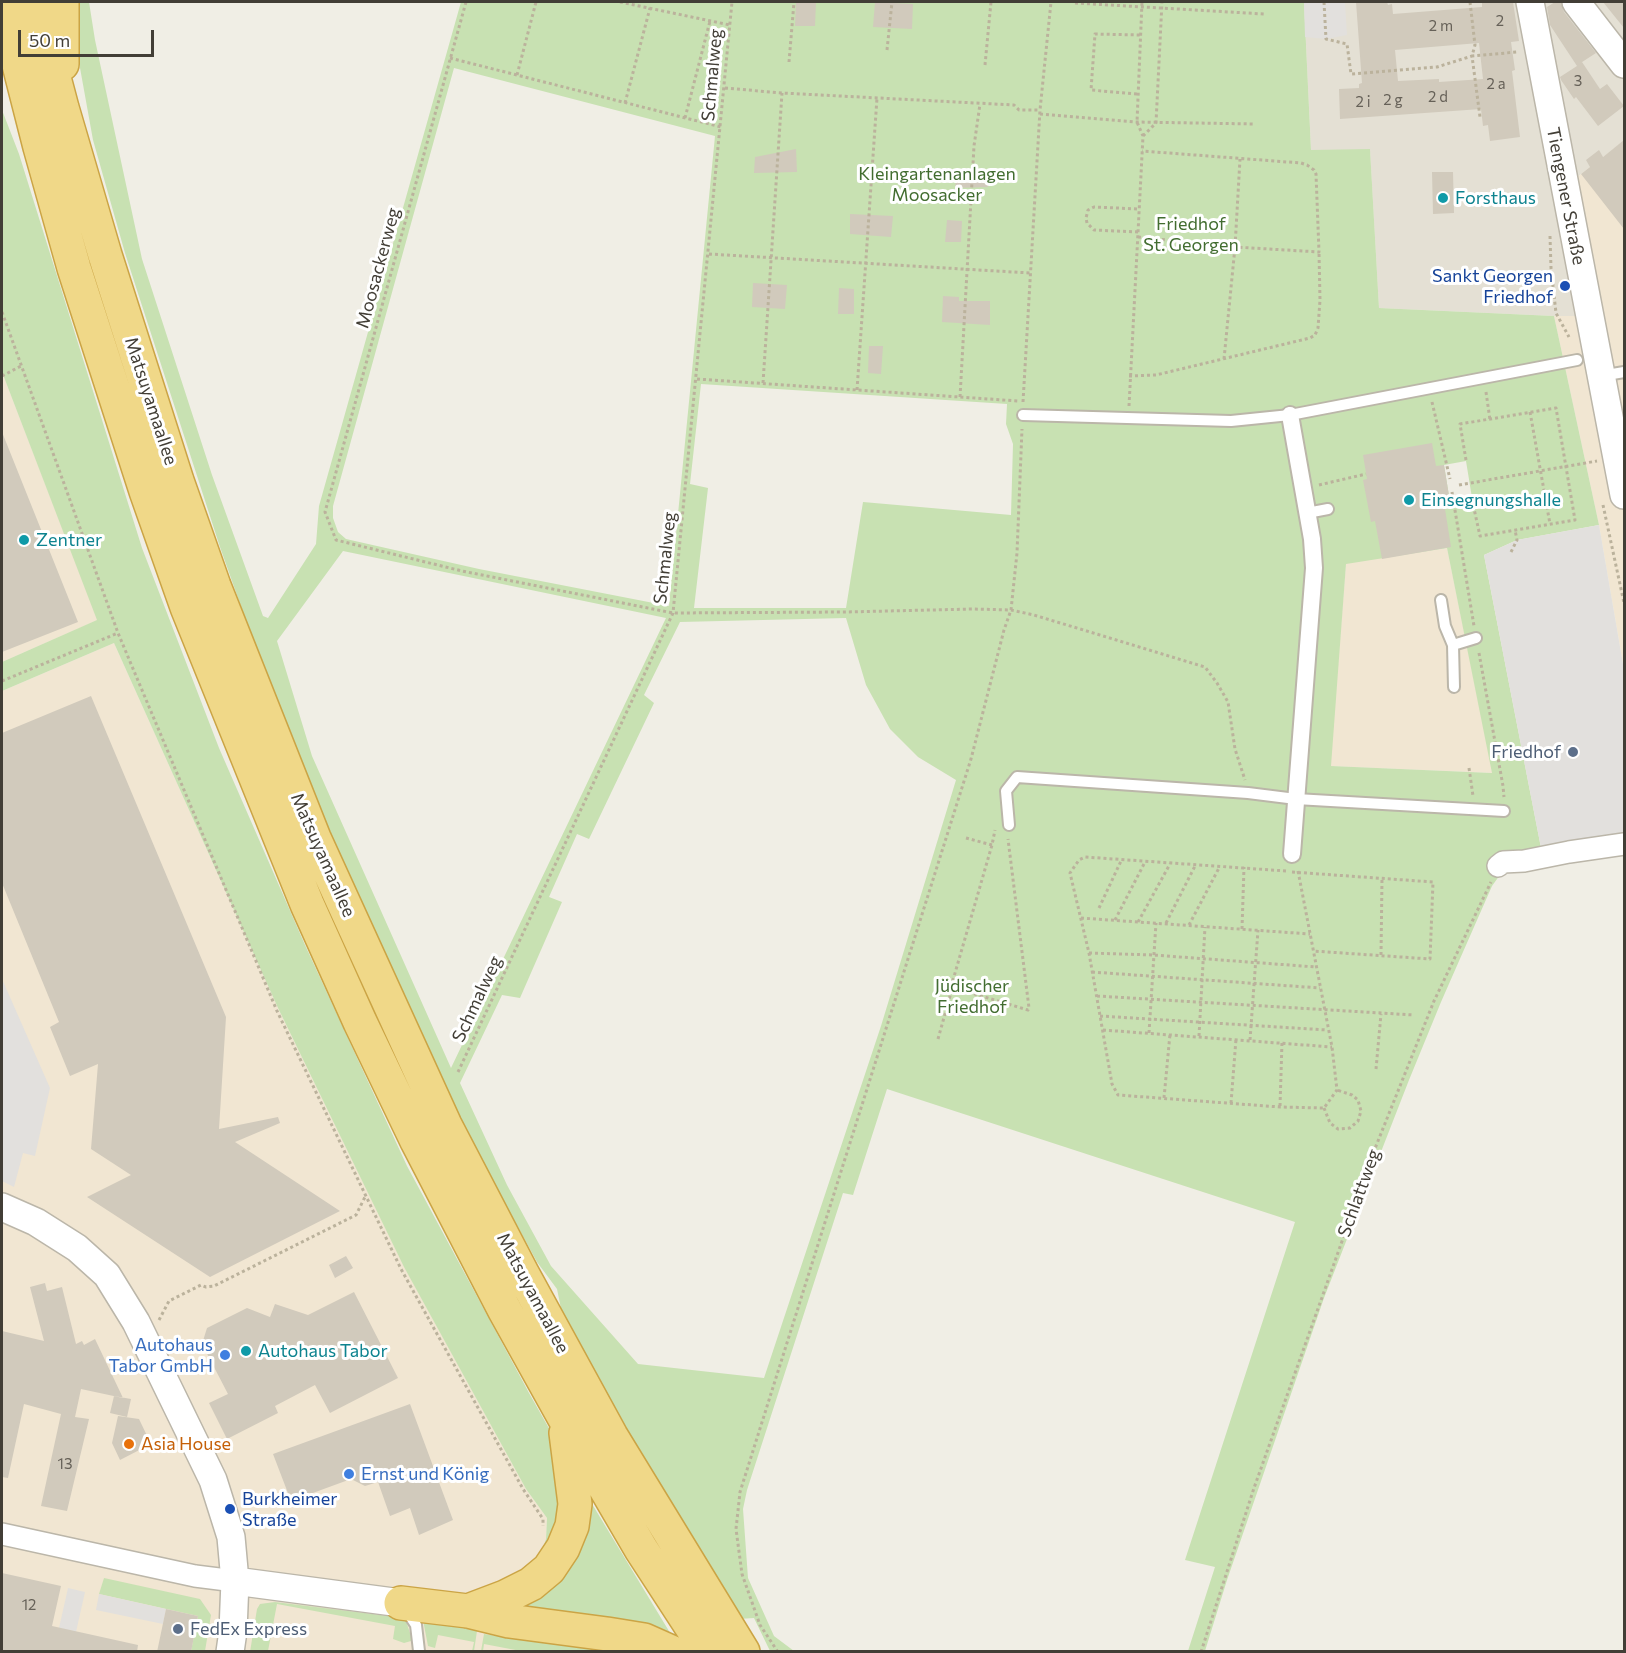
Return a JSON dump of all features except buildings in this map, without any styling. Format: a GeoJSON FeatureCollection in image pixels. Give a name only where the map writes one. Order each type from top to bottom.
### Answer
{"type":"FeatureCollection","features":[{"type":"Feature","properties":{"kind":"highway","name":"Matsuyamaallee"},"geometry":{"type":"LineString","coordinates":[[3,2],[40,147],[106,371],[146,491],[187,607],[256,782],[312,914],[360,1022],[454,1215],[564,1417],[641,1549],[708,1652]]}},
{"type":"Feature","properties":{"kind":"highway","name":"Matsuyamaallee"},"geometry":{"type":"LineString","coordinates":[[34,2],[105,255],[181,492],[214,586],[314,838],[445,1125],[517,1265],[611,1436],[743,1652]]}},
{"type":"Feature","properties":{"kind":"highway"},"geometry":{"type":"LineString","coordinates":[[62,2],[62,108]]}},
{"type":"Feature","properties":{"kind":"highway"},"geometry":{"type":"LineString","coordinates":[[2,85],[40,147]]}},
{"type":"Feature","properties":{"kind":"highway"},"geometry":{"type":"LineString","coordinates":[[468,1611],[531,1584],[549,1569],[563,1548],[572,1526],[575,1504],[564,1417]]}},
{"type":"Feature","properties":{"kind":"highway"},"geometry":{"type":"LineString","coordinates":[[401,1603],[468,1611],[509,1621],[644,1640],[671,1652]]}},
{"type":"Feature","properties":{"kind":"street","name":"Tiengener Straße"},"geometry":{"type":"LineString","coordinates":[[1530,2],[1538,50],[1613,374],[1621,457],[1613,500]]}},
{"type":"Feature","properties":{"kind":"street"},"geometry":{"type":"LineString","coordinates":[[1576,2],[1624,64]]}},
{"type":"Feature","properties":{"kind":"street"},"geometry":{"type":"LineString","coordinates":[[1290,415],[1314,568],[1292,854]]}},
{"type":"Feature","properties":{"kind":"street"},"geometry":{"type":"LineString","coordinates":[[1498,866],[1503,862],[1524,861],[1624,844]]}},
{"type":"Feature","properties":{"kind":"street"},"geometry":{"type":"LineString","coordinates":[[2,1207],[36,1222],[77,1248],[107,1275],[136,1322],[213,1480],[231,1537],[235,1581],[230,1652]]}},
{"type":"Feature","properties":{"kind":"street"},"geometry":{"type":"LineString","coordinates":[[2,1534],[195,1576],[401,1603]]}},
{"type":"Feature","properties":{"kind":"lane"},"geometry":{"type":"LineString","coordinates":[[1023,415],[1231,421],[1290,415],[1576,360]]}},
{"type":"Feature","properties":{"kind":"lane"},"geometry":{"type":"LineString","coordinates":[[1307,513],[1328,509]]}},
{"type":"Feature","properties":{"kind":"lane"},"geometry":{"type":"LineString","coordinates":[[1441,600],[1445,626],[1453,645],[1454,687]]}},
{"type":"Feature","properties":{"kind":"lane"},"geometry":{"type":"LineString","coordinates":[[1453,645],[1476,638]]}},
{"type":"Feature","properties":{"kind":"lane"},"geometry":{"type":"LineString","coordinates":[[1008,825],[1006,791],[1017,777],[1248,793],[1296,799],[1504,811]]}},
{"type":"Feature","properties":{"kind":"lane"},"geometry":{"type":"LineString","coordinates":[[401,1603],[416,1625],[419,1651]]}},
{"type":"Feature","properties":{"kind":"path","name":"Moosackerweg"},"geometry":{"type":"LineString","coordinates":[[466,2],[325,512],[336,540],[462,571],[673,613]]}},
{"type":"Feature","properties":{"kind":"path"},"geometry":{"type":"LineString","coordinates":[[517,75],[536,2]]}},
{"type":"Feature","properties":{"kind":"path"},"geometry":{"type":"LineString","coordinates":[[620,2],[730,25]]}},
{"type":"Feature","properties":{"kind":"path","name":"Schmalweg"},"geometry":{"type":"LineString","coordinates":[[458,1072],[673,613],[710,254],[732,2]]}},
{"type":"Feature","properties":{"kind":"path"},"geometry":{"type":"LineString","coordinates":[[789,62],[794,2]]}},
{"type":"Feature","properties":{"kind":"path"},"geometry":{"type":"LineString","coordinates":[[888,50],[892,2]]}},
{"type":"Feature","properties":{"kind":"path"},"geometry":{"type":"LineString","coordinates":[[985,65],[991,2]]}},
{"type":"Feature","properties":{"kind":"path"},"geometry":{"type":"LineString","coordinates":[[778,1652],[760,1625],[742,1574],[736,1529],[740,1491],[971,759],[1011,610],[1017,553],[1023,402],[1040,112],[1051,2]]}},
{"type":"Feature","properties":{"kind":"path"},"geometry":{"type":"LineString","coordinates":[[1130,401],[1143,136],[1137,122],[1142,2]]}},
{"type":"Feature","properties":{"kind":"path"},"geometry":{"type":"LineString","coordinates":[[1143,136],[1156,123],[1162,2]]}},
{"type":"Feature","properties":{"kind":"path"},"geometry":{"type":"LineString","coordinates":[[1324,2],[1326,39],[1347,44],[1351,74],[1437,67],[1472,56],[1538,50]]}},
{"type":"Feature","properties":{"kind":"path"},"geometry":{"type":"LineString","coordinates":[[1470,2],[1475,45],[1472,56],[1480,117]]}},
{"type":"Feature","properties":{"kind":"path"},"geometry":{"type":"LineString","coordinates":[[1075,3],[1263,14]]}},
{"type":"Feature","properties":{"kind":"path"},"geometry":{"type":"LineString","coordinates":[[625,103],[650,8]]}},
{"type":"Feature","properties":{"kind":"path"},"geometry":{"type":"LineString","coordinates":[[685,118],[710,21]]}},
{"type":"Feature","properties":{"kind":"path"},"geometry":{"type":"LineString","coordinates":[[1137,94],[1091,90],[1095,34],[1140,35]]}},
{"type":"Feature","properties":{"kind":"path"},"geometry":{"type":"LineString","coordinates":[[450,58],[721,127]]}},
{"type":"Feature","properties":{"kind":"path"},"geometry":{"type":"LineString","coordinates":[[724,88],[1014,105],[1019,110],[1137,122],[1256,124]]}},
{"type":"Feature","properties":{"kind":"path"},"geometry":{"type":"LineString","coordinates":[[763,384],[782,93]]}},
{"type":"Feature","properties":{"kind":"path"},"geometry":{"type":"LineString","coordinates":[[857,390],[877,98]]}},
{"type":"Feature","properties":{"kind":"path"},"geometry":{"type":"LineString","coordinates":[[960,397],[974,146],[980,104]]}},
{"type":"Feature","properties":{"kind":"path"},"geometry":{"type":"LineString","coordinates":[[1130,376],[1156,375],[1310,338],[1315,335],[1318,328],[1320,300],[1314,170],[1301,163],[1142,150]]}},
{"type":"Feature","properties":{"kind":"path"},"geometry":{"type":"LineString","coordinates":[[1224,359],[1235,247],[1240,159]]}},
{"type":"Feature","properties":{"kind":"path"},"geometry":{"type":"LineString","coordinates":[[1139,209],[1094,207],[1088,210],[1087,223],[1094,230],[1235,247],[1319,252]]}},
{"type":"Feature","properties":{"kind":"path"},"geometry":{"type":"LineString","coordinates":[[710,254],[1030,273]]}},
{"type":"Feature","properties":{"kind":"path"},"geometry":{"type":"LineString","coordinates":[[2,312],[118,633],[276,1011],[401,1269],[522,1489],[543,1519],[543,1528]]}},
{"type":"Feature","properties":{"kind":"path"},"geometry":{"type":"LineString","coordinates":[[2,376],[21,366]]}},
{"type":"Feature","properties":{"kind":"path"},"geometry":{"type":"LineString","coordinates":[[1484,378],[1490,420]]}},
{"type":"Feature","properties":{"kind":"path"},"geometry":{"type":"LineString","coordinates":[[697,379],[1023,402]]}},
{"type":"Feature","properties":{"kind":"path"},"geometry":{"type":"LineString","coordinates":[[1429,388],[1450,479]]}},
{"type":"Feature","properties":{"kind":"path"},"geometry":{"type":"LineString","coordinates":[[1466,460],[1460,424],[1556,408],[1575,520],[1480,536],[1473,504]]}},
{"type":"Feature","properties":{"kind":"path"},"geometry":{"type":"LineString","coordinates":[[1530,412],[1550,524]]}},
{"type":"Feature","properties":{"kind":"path"},"geometry":{"type":"LineString","coordinates":[[1460,485],[1621,457]]}},
{"type":"Feature","properties":{"kind":"path"},"geometry":{"type":"LineString","coordinates":[[1303,489],[1366,474]]}},
{"type":"Feature","properties":{"kind":"path"},"geometry":{"type":"LineString","coordinates":[[1613,500],[1624,603]]}},
{"type":"Feature","properties":{"kind":"path"},"geometry":{"type":"LineString","coordinates":[[1511,552],[1517,540],[1515,530]]}},
{"type":"Feature","properties":{"kind":"path"},"geometry":{"type":"LineString","coordinates":[[673,613],[1011,610],[1035,615],[1205,667],[1228,702],[1235,749],[1248,793]]}},
{"type":"Feature","properties":{"kind":"path"},"geometry":{"type":"LineString","coordinates":[[2,681],[118,633]]}},
{"type":"Feature","properties":{"kind":"path"},"geometry":{"type":"LineString","coordinates":[[1469,768],[1475,808]]}},
{"type":"Feature","properties":{"kind":"path"},"geometry":{"type":"LineString","coordinates":[[938,1039],[951,987],[992,844],[995,827],[1008,825],[1029,1008],[1028,1010],[951,987]]}},
{"type":"Feature","properties":{"kind":"path"},"geometry":{"type":"LineString","coordinates":[[966,838],[992,844]]}},
{"type":"Feature","properties":{"kind":"path"},"geometry":{"type":"LineString","coordinates":[[1292,854],[1299,873],[1323,1010],[1332,1047],[1337,1090],[1324,1108]]}},
{"type":"Feature","properties":{"kind":"path"},"geometry":{"type":"LineString","coordinates":[[1313,951],[1430,959],[1433,882],[1085,857],[1070,873],[1089,953],[1112,1084],[1118,1095],[1324,1108]]}},
{"type":"Feature","properties":{"kind":"path"},"geometry":{"type":"LineString","coordinates":[[1099,908],[1122,860]]}},
{"type":"Feature","properties":{"kind":"path"},"geometry":{"type":"LineString","coordinates":[[1115,920],[1145,862]]}},
{"type":"Feature","properties":{"kind":"path"},"geometry":{"type":"LineString","coordinates":[[1138,922],[1170,864]]}},
{"type":"Feature","properties":{"kind":"path"},"geometry":{"type":"LineString","coordinates":[[1166,923],[1196,866]]}},
{"type":"Feature","properties":{"kind":"path","name":"Schlattweg"},"geometry":{"type":"LineString","coordinates":[[1201,1652],[1254,1488],[1376,1146],[1434,1001],[1498,866]]}},
{"type":"Feature","properties":{"kind":"path"},"geometry":{"type":"LineString","coordinates":[[1242,929],[1244,867]]}},
{"type":"Feature","properties":{"kind":"path"},"geometry":{"type":"LineString","coordinates":[[1189,925],[1219,868]]}},
{"type":"Feature","properties":{"kind":"path"},"geometry":{"type":"LineString","coordinates":[[1381,956],[1382,879]]}},
{"type":"Feature","properties":{"kind":"path"},"geometry":{"type":"LineString","coordinates":[[1081,918],[1310,934]]}},
{"type":"Feature","properties":{"kind":"path"},"geometry":{"type":"LineString","coordinates":[[1149,1033],[1156,923]]}},
{"type":"Feature","properties":{"kind":"path"},"geometry":{"type":"LineString","coordinates":[[1199,1036],[1205,926]]}},
{"type":"Feature","properties":{"kind":"path"},"geometry":{"type":"LineString","coordinates":[[1250,1040],[1258,930]]}},
{"type":"Feature","properties":{"kind":"path"},"geometry":{"type":"LineString","coordinates":[[1089,953],[1153,955],[1316,967]]}},
{"type":"Feature","properties":{"kind":"path"},"geometry":{"type":"LineString","coordinates":[[1092,972],[1320,988]]}},
{"type":"Feature","properties":{"kind":"path"},"geometry":{"type":"LineString","coordinates":[[1097,996],[1414,1015]]}},
{"type":"Feature","properties":{"kind":"path"},"geometry":{"type":"LineString","coordinates":[[1376,1069],[1381,1013]]}},
{"type":"Feature","properties":{"kind":"path"},"geometry":{"type":"LineString","coordinates":[[1100,1016],[1328,1030]]}},
{"type":"Feature","properties":{"kind":"path"},"geometry":{"type":"LineString","coordinates":[[1102,1030],[1332,1047]]}},
{"type":"Feature","properties":{"kind":"path"},"geometry":{"type":"LineString","coordinates":[[1164,1099],[1170,1034]]}},
{"type":"Feature","properties":{"kind":"path"},"geometry":{"type":"LineString","coordinates":[[1231,1103],[1236,1039]]}},
{"type":"Feature","properties":{"kind":"path"},"geometry":{"type":"LineString","coordinates":[[1280,1107],[1282,1042]]}},
{"type":"Feature","properties":{"kind":"path"},"geometry":{"type":"LineString","coordinates":[[1324,1108],[1329,1122],[1338,1129],[1350,1128],[1358,1121],[1361,1111],[1358,1100],[1352,1095],[1337,1090]]}},
{"type":"Feature","properties":{"kind":"path"},"geometry":{"type":"LineString","coordinates":[[158,1323],[169,1301],[201,1285],[214,1286],[356,1215],[365,1197]]}},
{"type":"Feature","properties":{"kind":"shaded area"},"geometry":{"type":"Polygon","coordinates":[[[1304,2],[1624,2],[1624,141],[1572,181],[1600,316],[1379,308],[1370,150],[1311,150],[1304,2]]]}},
{"type":"Feature","properties":{"kind":"shaded area"},"geometry":{"type":"Polygon","coordinates":[[[1304,2],[1345,2],[1347,35],[1326,39],[1305,37],[1304,2]]]}},
{"type":"Feature","properties":{"kind":"shaded area"},"geometry":{"type":"Polygon","coordinates":[[[1624,141],[1624,670],[1599,525],[1554,316],[1600,316],[1572,181],[1624,141]]]}},
{"type":"Feature","properties":{"kind":"shaded area"},"geometry":{"type":"Polygon","coordinates":[[[2,372],[98,620],[2,662],[2,372]]]}},
{"type":"Feature","properties":{"kind":"shaded area","name":"Friedhof"},"geometry":{"type":"Polygon","coordinates":[[[1599,525],[1624,670],[1624,833],[1566,844],[1542,853],[1484,555],[1517,540],[1599,525]]]}},
{"type":"Feature","properties":{"kind":"shaded area"},"geometry":{"type":"Polygon","coordinates":[[[1447,548],[1493,773],[1330,766],[1346,563],[1447,548]]]}},
{"type":"Feature","properties":{"kind":"shaded area"},"geometry":{"type":"Polygon","coordinates":[[[114,643],[278,1008],[404,1266],[526,1489],[547,1518],[546,1539],[541,1554],[570,1651],[2,1651],[2,691],[114,643]]]}},
{"type":"Feature","properties":{"kind":"shaded area"},"geometry":{"type":"Polygon","coordinates":[[[2,979],[50,1088],[35,1156],[23,1153],[14,1187],[2,1181],[2,979]]]}},
{"type":"Feature","properties":{"kind":"shaded area"},"geometry":{"type":"Polygon","coordinates":[[[68,1588],[85,1592],[76,1632],[59,1628],[68,1588]]]}},
{"type":"Feature","properties":{"kind":"shaded area"},"geometry":{"type":"Polygon","coordinates":[[[99,1594],[166,1609],[163,1624],[96,1610],[99,1594]]]}},
{"type":"Feature","properties":{"kind":"green space"},"geometry":{"type":"Polygon","coordinates":[[[50,2],[89,2],[142,259],[212,475],[263,616],[268,618],[316,544],[319,506],[461,2],[1304,2],[1311,150],[1370,149],[1379,308],[1554,316],[1599,525],[1517,540],[1484,555],[1542,853],[1500,855],[1488,862],[1502,872],[1492,886],[1441,1002],[1324,1298],[1227,1580],[1205,1651],[1188,1651],[1215,1567],[1185,1560],[1295,1222],[887,1089],[853,1195],[843,1193],[747,1490],[743,1509],[748,1578],[774,1636],[794,1651],[770,1651],[754,1618],[739,1619],[566,1333],[557,1289],[537,1262],[455,1112],[378,947],[278,711],[220,547],[125,253],[93,140],[73,29],[50,2]],[[454,68],[333,506],[333,518],[338,532],[346,539],[479,569],[669,606],[715,136],[454,68]],[[701,384],[690,484],[708,488],[694,608],[846,608],[863,502],[1011,515],[1013,444],[1006,424],[1007,404],[701,384]],[[1466,461],[1444,465],[1451,508],[1473,504],[1466,461]],[[1447,548],[1346,564],[1331,766],[1492,773],[1447,548]],[[343,551],[277,641],[312,756],[451,1068],[666,618],[343,551]],[[846,618],[680,622],[644,695],[654,703],[589,839],[577,834],[549,897],[562,902],[520,998],[502,995],[460,1083],[507,1185],[551,1266],[638,1364],[764,1378],[881,1026],[956,780],[918,757],[890,729],[866,685],[846,618]]]}},
{"type":"Feature","properties":{"kind":"green space"},"geometry":{"type":"Polygon","coordinates":[[[2,110],[19,154],[142,548],[219,748],[305,945],[407,1166],[529,1393],[679,1651],[526,1652],[484,1644],[483,1651],[481,1651],[484,1634],[511,1638],[530,1567],[541,1554],[546,1539],[547,1518],[526,1489],[404,1267],[278,1008],[114,643],[2,691],[2,662],[97,620],[2,372],[2,110]]]}},
{"type":"Feature","properties":{"kind":"green space"},"geometry":{"type":"Polygon","coordinates":[[[104,1578],[200,1599],[211,1615],[205,1651],[191,1651],[198,1616],[99,1594],[104,1578]]]}},
{"type":"Feature","properties":{"kind":"green space"},"geometry":{"type":"Polygon","coordinates":[[[275,1602],[405,1618],[412,1639],[404,1643],[393,1639],[395,1626],[277,1604],[268,1651],[250,1652],[257,1609],[260,1604],[275,1602]]]}},
{"type":"Feature","properties":{"kind":"green space"},"geometry":{"type":"Polygon","coordinates":[[[423,1620],[477,1631],[474,1651],[472,1651],[474,1642],[438,1635],[435,1648],[428,1646],[423,1620]]]}},
{"type":"Feature","properties":{"kind":"place","name":"Forsthaus"},"geometry":{"type":"Point","coordinates":[1443,198]}},
{"type":"Feature","properties":{"kind":"place","name":"Sankt Georgen Friedhof"},"geometry":{"type":"Point","coordinates":[1565,286]}},
{"type":"Feature","properties":{"kind":"place","name":"Einsegnungshalle"},"geometry":{"type":"Point","coordinates":[1409,500]}},
{"type":"Feature","properties":{"kind":"place","name":"Zentner"},"geometry":{"type":"Point","coordinates":[24,540]}},
{"type":"Feature","properties":{"kind":"place","name":"Friedhof"},"geometry":{"type":"Point","coordinates":[1573,752]}},
{"type":"Feature","properties":{"kind":"place","name":"Autohaus Tabor"},"geometry":{"type":"Point","coordinates":[246,1351]}},
{"type":"Feature","properties":{"kind":"place","name":"Autohaus Tabor GmbH"},"geometry":{"type":"Point","coordinates":[225,1355]}},
{"type":"Feature","properties":{"kind":"place","name":"Asia House"},"geometry":{"type":"Point","coordinates":[129,1444]}},
{"type":"Feature","properties":{"kind":"place","name":"Ernst und König"},"geometry":{"type":"Point","coordinates":[349,1474]}},
{"type":"Feature","properties":{"kind":"place","name":"Burkheimer Straße"},"geometry":{"type":"Point","coordinates":[230,1509]}},
{"type":"Feature","properties":{"kind":"place","name":"FedEx Express"},"geometry":{"type":"Point","coordinates":[178,1629]}},
{"type":"Feature","properties":{"kind":"park label","name":"Kleingartenanlagen Moosacker"},"geometry":{"type":"Point","coordinates":[937,184]}},
{"type":"Feature","properties":{"kind":"park label","name":"Friedhof St. Georgen"},"geometry":{"type":"Point","coordinates":[1191,234]}},
{"type":"Feature","properties":{"kind":"park label","name":"Jüdischer Friedhof"},"geometry":{"type":"Point","coordinates":[972,996]}}]}
